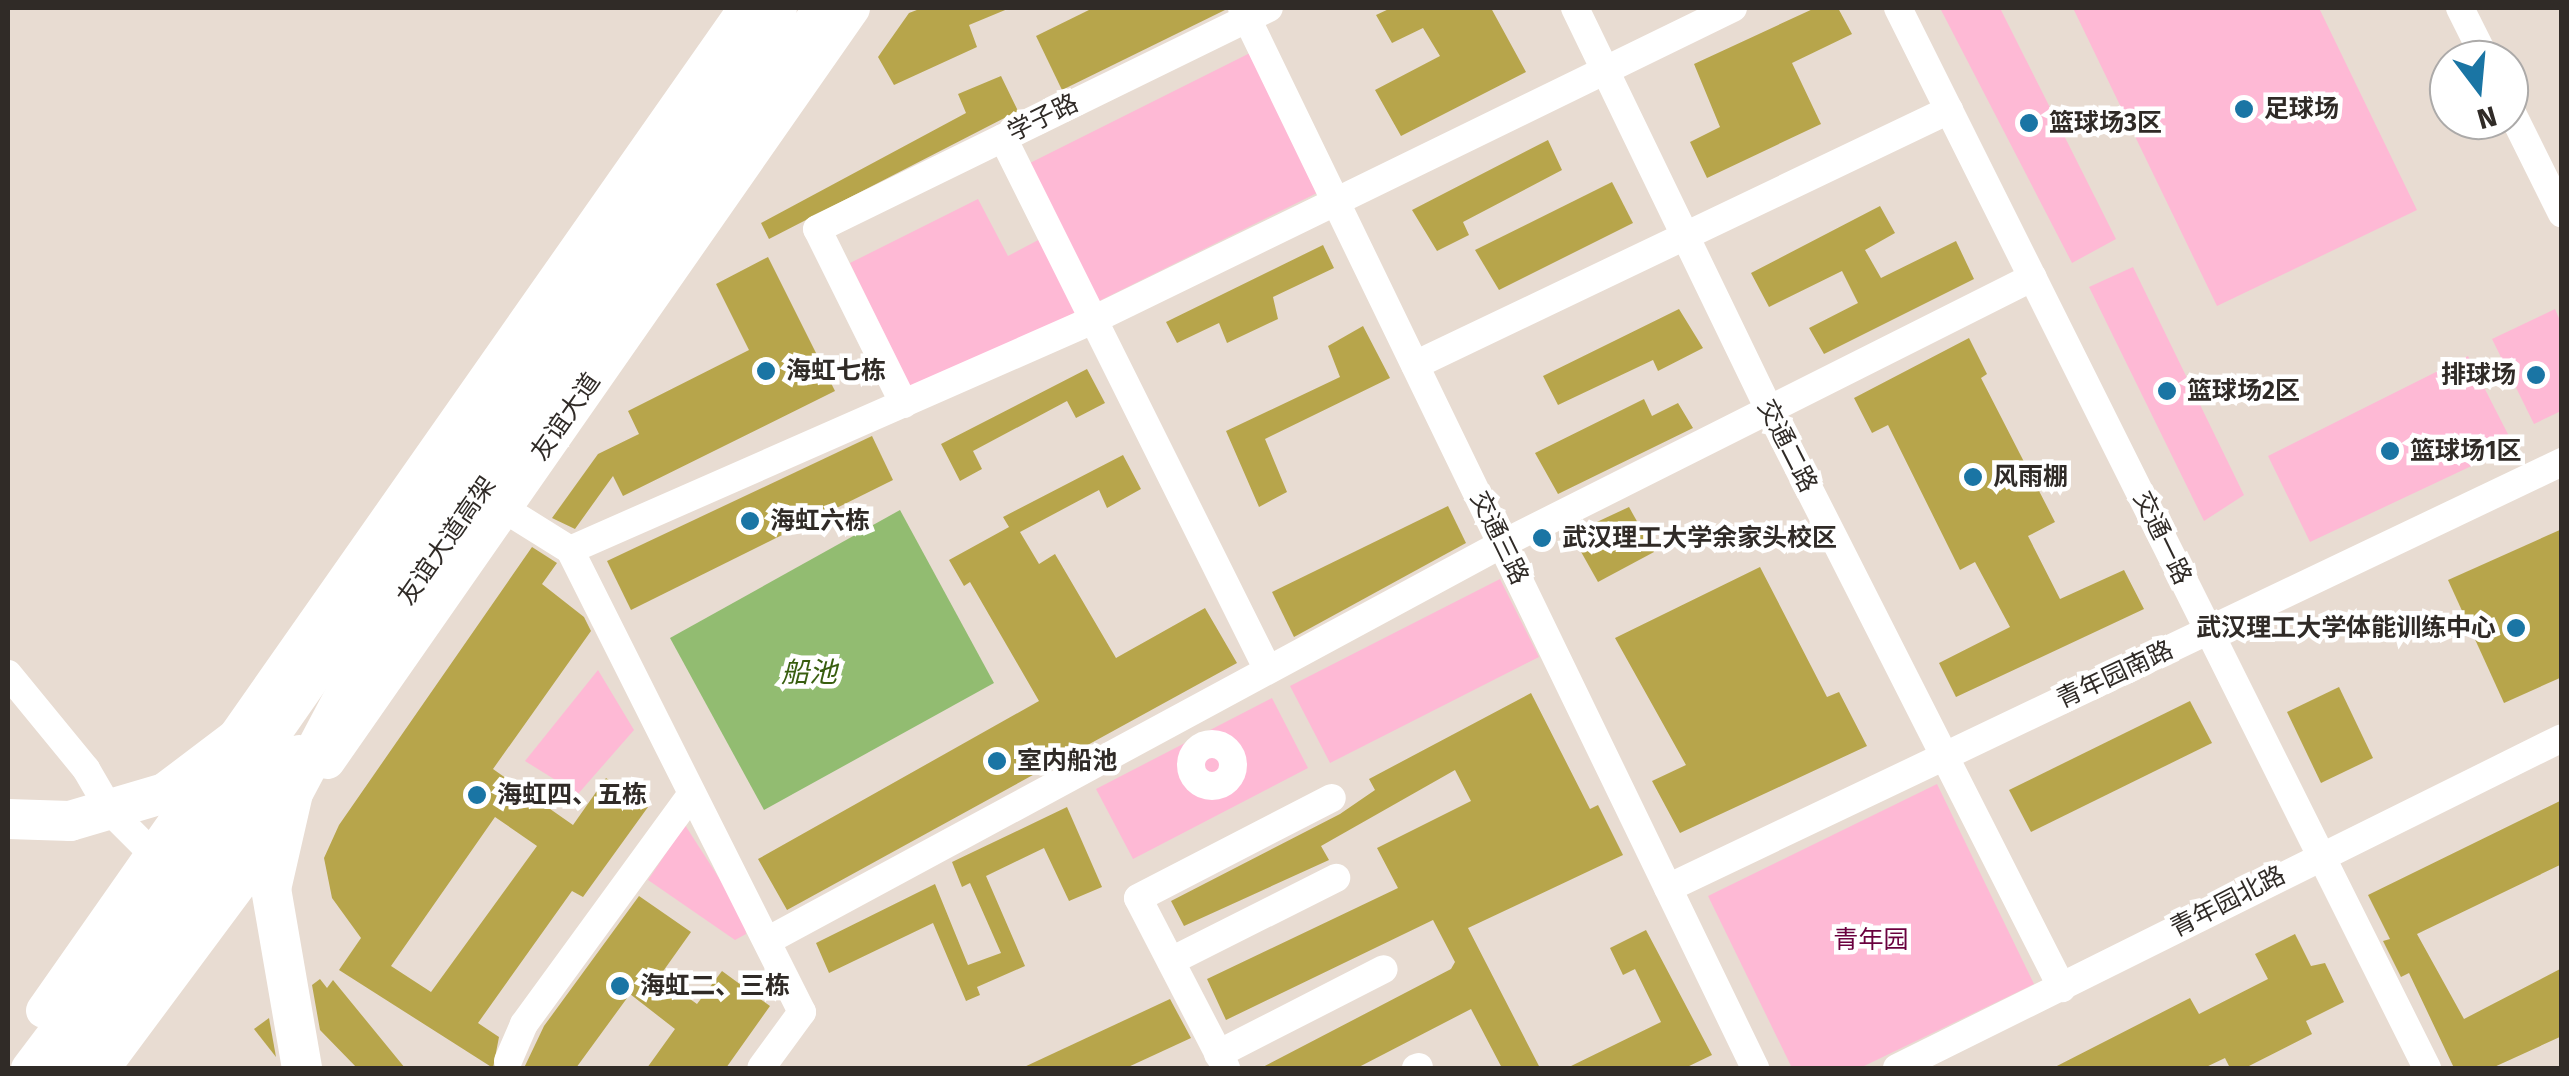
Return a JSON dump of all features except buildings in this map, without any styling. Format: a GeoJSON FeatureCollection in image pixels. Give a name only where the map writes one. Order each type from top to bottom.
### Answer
{"type":"FeatureCollection","features":[{"type":"Feature","properties":{"kind":"highway"},"geometry":{"type":"LineString","coordinates":[[8,819],[70,821],[164,793],[350,652]]}},
{"type":"Feature","properties":{"kind":"highway"},"geometry":{"type":"LineString","coordinates":[[302,1068],[271,890],[293,793],[350,652]]}},
{"type":"Feature","properties":{"kind":"main road"},"geometry":{"type":"LineString","coordinates":[[8,1058],[154,856],[745,8]]}},
{"type":"Feature","properties":{"kind":"main road","name":"友谊大道高架"},"geometry":{"type":"LineString","coordinates":[[65,1068],[208,882],[350,652],[779,8]]}},
{"type":"Feature","properties":{"kind":"main road","name":"友谊大道高架"},"geometry":{"type":"LineString","coordinates":[[28,1068],[350,652],[820,8]]}},
{"type":"Feature","properties":{"kind":"main road","name":"友谊大道"},"geometry":{"type":"LineString","coordinates":[[102,1068],[228,902],[852,8]]}},
{"type":"Feature","properties":{"kind":"street","name":"交通二路"},"geometry":{"type":"LineString","coordinates":[[1574,8],[1770,412],[2062,988]]}},
{"type":"Feature","properties":{"kind":"street"},"geometry":{"type":"LineString","coordinates":[[570,550],[1093,320],[1337,205],[1733,8]]}},
{"type":"Feature","properties":{"kind":"street","name":"交通一路"},"geometry":{"type":"LineString","coordinates":[[1898,8],[2427,1068]]}},
{"type":"Feature","properties":{"kind":"street"},"geometry":{"type":"LineString","coordinates":[[2460,8],[2476,40]]}},
{"type":"Feature","properties":{"kind":"street","name":"学子路"},"geometry":{"type":"LineString","coordinates":[[904,404],[817,228],[1253,11]]}},
{"type":"Feature","properties":{"kind":"street","name":"交通三路"},"geometry":{"type":"LineString","coordinates":[[1253,11],[1337,205],[1755,1068]]}},
{"type":"Feature","properties":{"kind":"street"},"geometry":{"type":"LineString","coordinates":[[1415,365],[1949,110]]}},
{"type":"Feature","properties":{"kind":"street"},"geometry":{"type":"LineString","coordinates":[[1002,138],[1268,670]]}},
{"type":"Feature","properties":{"kind":"street"},"geometry":{"type":"LineString","coordinates":[[2528,140],[2558,193]]}},
{"type":"Feature","properties":{"kind":"street"},"geometry":{"type":"LineString","coordinates":[[766,941],[1502,544],[2033,278]]}},
{"type":"Feature","properties":{"kind":"street","name":"青年园南路"},"geometry":{"type":"LineString","coordinates":[[1668,888],[2562,462]]}},
{"type":"Feature","properties":{"kind":"street"},"geometry":{"type":"LineString","coordinates":[[503,508],[570,550],[802,1012],[761,1068]]}},
{"type":"Feature","properties":{"kind":"street"},"geometry":{"type":"LineString","coordinates":[[8,674],[86,769],[111,812],[154,856]]}},
{"type":"Feature","properties":{"kind":"street","name":"青年园北路"},"geometry":{"type":"LineString","coordinates":[[1897,1068],[2062,988],[2320,854],[2562,738]]}},
{"type":"Feature","properties":{"kind":"street"},"geometry":{"type":"LineString","coordinates":[[508,1060],[524,1024],[692,794]]}},
{"type":"Feature","properties":{"kind":"street"},"geometry":{"type":"LineString","coordinates":[[1332,798],[1138,898],[1222,1061],[1384,969]]}},
{"type":"Feature","properties":{"kind":"street"},"geometry":{"type":"LineString","coordinates":[[1171,961],[1336,878]]}},
{"type":"Feature","properties":{"kind":"green space","name":"篮球场3区"},"geometry":{"type":"Polygon","coordinates":[[[1940,8],[2000,8],[2116,239],[2072,263],[1940,8]]]}},
{"type":"Feature","properties":{"kind":"green space","name":"足球场"},"geometry":{"type":"Polygon","coordinates":[[[2073,8],[2319,8],[2417,210],[2217,306],[2073,8]]]}},
{"type":"Feature","properties":{"kind":"green space"},"geometry":{"type":"Polygon","coordinates":[[[1250,53],[1319,192],[1097,302],[1028,164],[1250,53]]]}},
{"type":"Feature","properties":{"kind":"green space"},"geometry":{"type":"Polygon","coordinates":[[[978,199],[1008,256],[1042,238],[1080,310],[912,393],[850,263],[978,199]]]}},
{"type":"Feature","properties":{"kind":"green space","name":"篮球场2区"},"geometry":{"type":"Polygon","coordinates":[[[2133,267],[2244,495],[2204,521],[2089,287],[2133,267]]]}},
{"type":"Feature","properties":{"kind":"green space","name":"排球场"},"geometry":{"type":"Polygon","coordinates":[[[2555,309],[2561,323],[2561,411],[2534,424],[2492,339],[2555,309]]]}},
{"type":"Feature","properties":{"kind":"green space","name":"篮球场1区"},"geometry":{"type":"Polygon","coordinates":[[[2468,356],[2514,446],[2310,542],[2268,456],[2468,356]]]}},
{"type":"Feature","properties":{"kind":"green space"},"geometry":{"type":"Polygon","coordinates":[[[1500,579],[1539,657],[1330,763],[1290,686],[1500,579]]]}},
{"type":"Feature","properties":{"kind":"green space"},"geometry":{"type":"Polygon","coordinates":[[[598,670],[634,730],[578,794],[525,761],[598,670]]]}},
{"type":"Feature","properties":{"kind":"green space"},"geometry":{"type":"Polygon","coordinates":[[[1272,698],[1308,768],[1133,859],[1096,789],[1272,698]]]}},
{"type":"Feature","properties":{"kind":"green space","name":"青年园"},"geometry":{"type":"Polygon","coordinates":[[[1937,784],[2034,984],[1860,1068],[1792,1068],[1708,896],[1937,784]]]}},
{"type":"Feature","properties":{"kind":"green space"},"geometry":{"type":"Polygon","coordinates":[[[685,825],[744,917],[746,934],[735,940],[648,880],[685,825]]]}},
{"type":"Feature","properties":{"kind":"water","name":"船池"},"geometry":{"type":"Polygon","coordinates":[[[900,510],[994,683],[764,810],[670,638],[900,510]]]}},
{"type":"Feature","properties":{"kind":"place","name":"足球场"},"geometry":{"type":"Point","coordinates":[2244,109]}},
{"type":"Feature","properties":{"kind":"place","name":"篮球场3区"},"geometry":{"type":"Point","coordinates":[2029,123]}},
{"type":"Feature","properties":{"kind":"place","name":"海虹七栋"},"geometry":{"type":"Point","coordinates":[766,371]}},
{"type":"Feature","properties":{"kind":"place","name":"排球场"},"geometry":{"type":"Point","coordinates":[2536,375]}},
{"type":"Feature","properties":{"kind":"place","name":"篮球场2区"},"geometry":{"type":"Point","coordinates":[2167,391]}},
{"type":"Feature","properties":{"kind":"place","name":"篮球场1区"},"geometry":{"type":"Point","coordinates":[2390,451]}},
{"type":"Feature","properties":{"kind":"place","name":"风雨棚"},"geometry":{"type":"Point","coordinates":[1973,477]}},
{"type":"Feature","properties":{"kind":"place","name":"海虹六栋"},"geometry":{"type":"Point","coordinates":[750,521]}},
{"type":"Feature","properties":{"kind":"place","name":"武汉理工大学余家头校区"},"geometry":{"type":"Point","coordinates":[1542,538]}},
{"type":"Feature","properties":{"kind":"place","name":"武汉理工大学体能训练中心"},"geometry":{"type":"Point","coordinates":[2516,628]}},
{"type":"Feature","properties":{"kind":"place","name":"室内船池"},"geometry":{"type":"Point","coordinates":[997,761]}},
{"type":"Feature","properties":{"kind":"place","name":"海虹四、五栋"},"geometry":{"type":"Point","coordinates":[477,795]}},
{"type":"Feature","properties":{"kind":"place","name":"海虹二、三栋"},"geometry":{"type":"Point","coordinates":[620,986]}}]}
